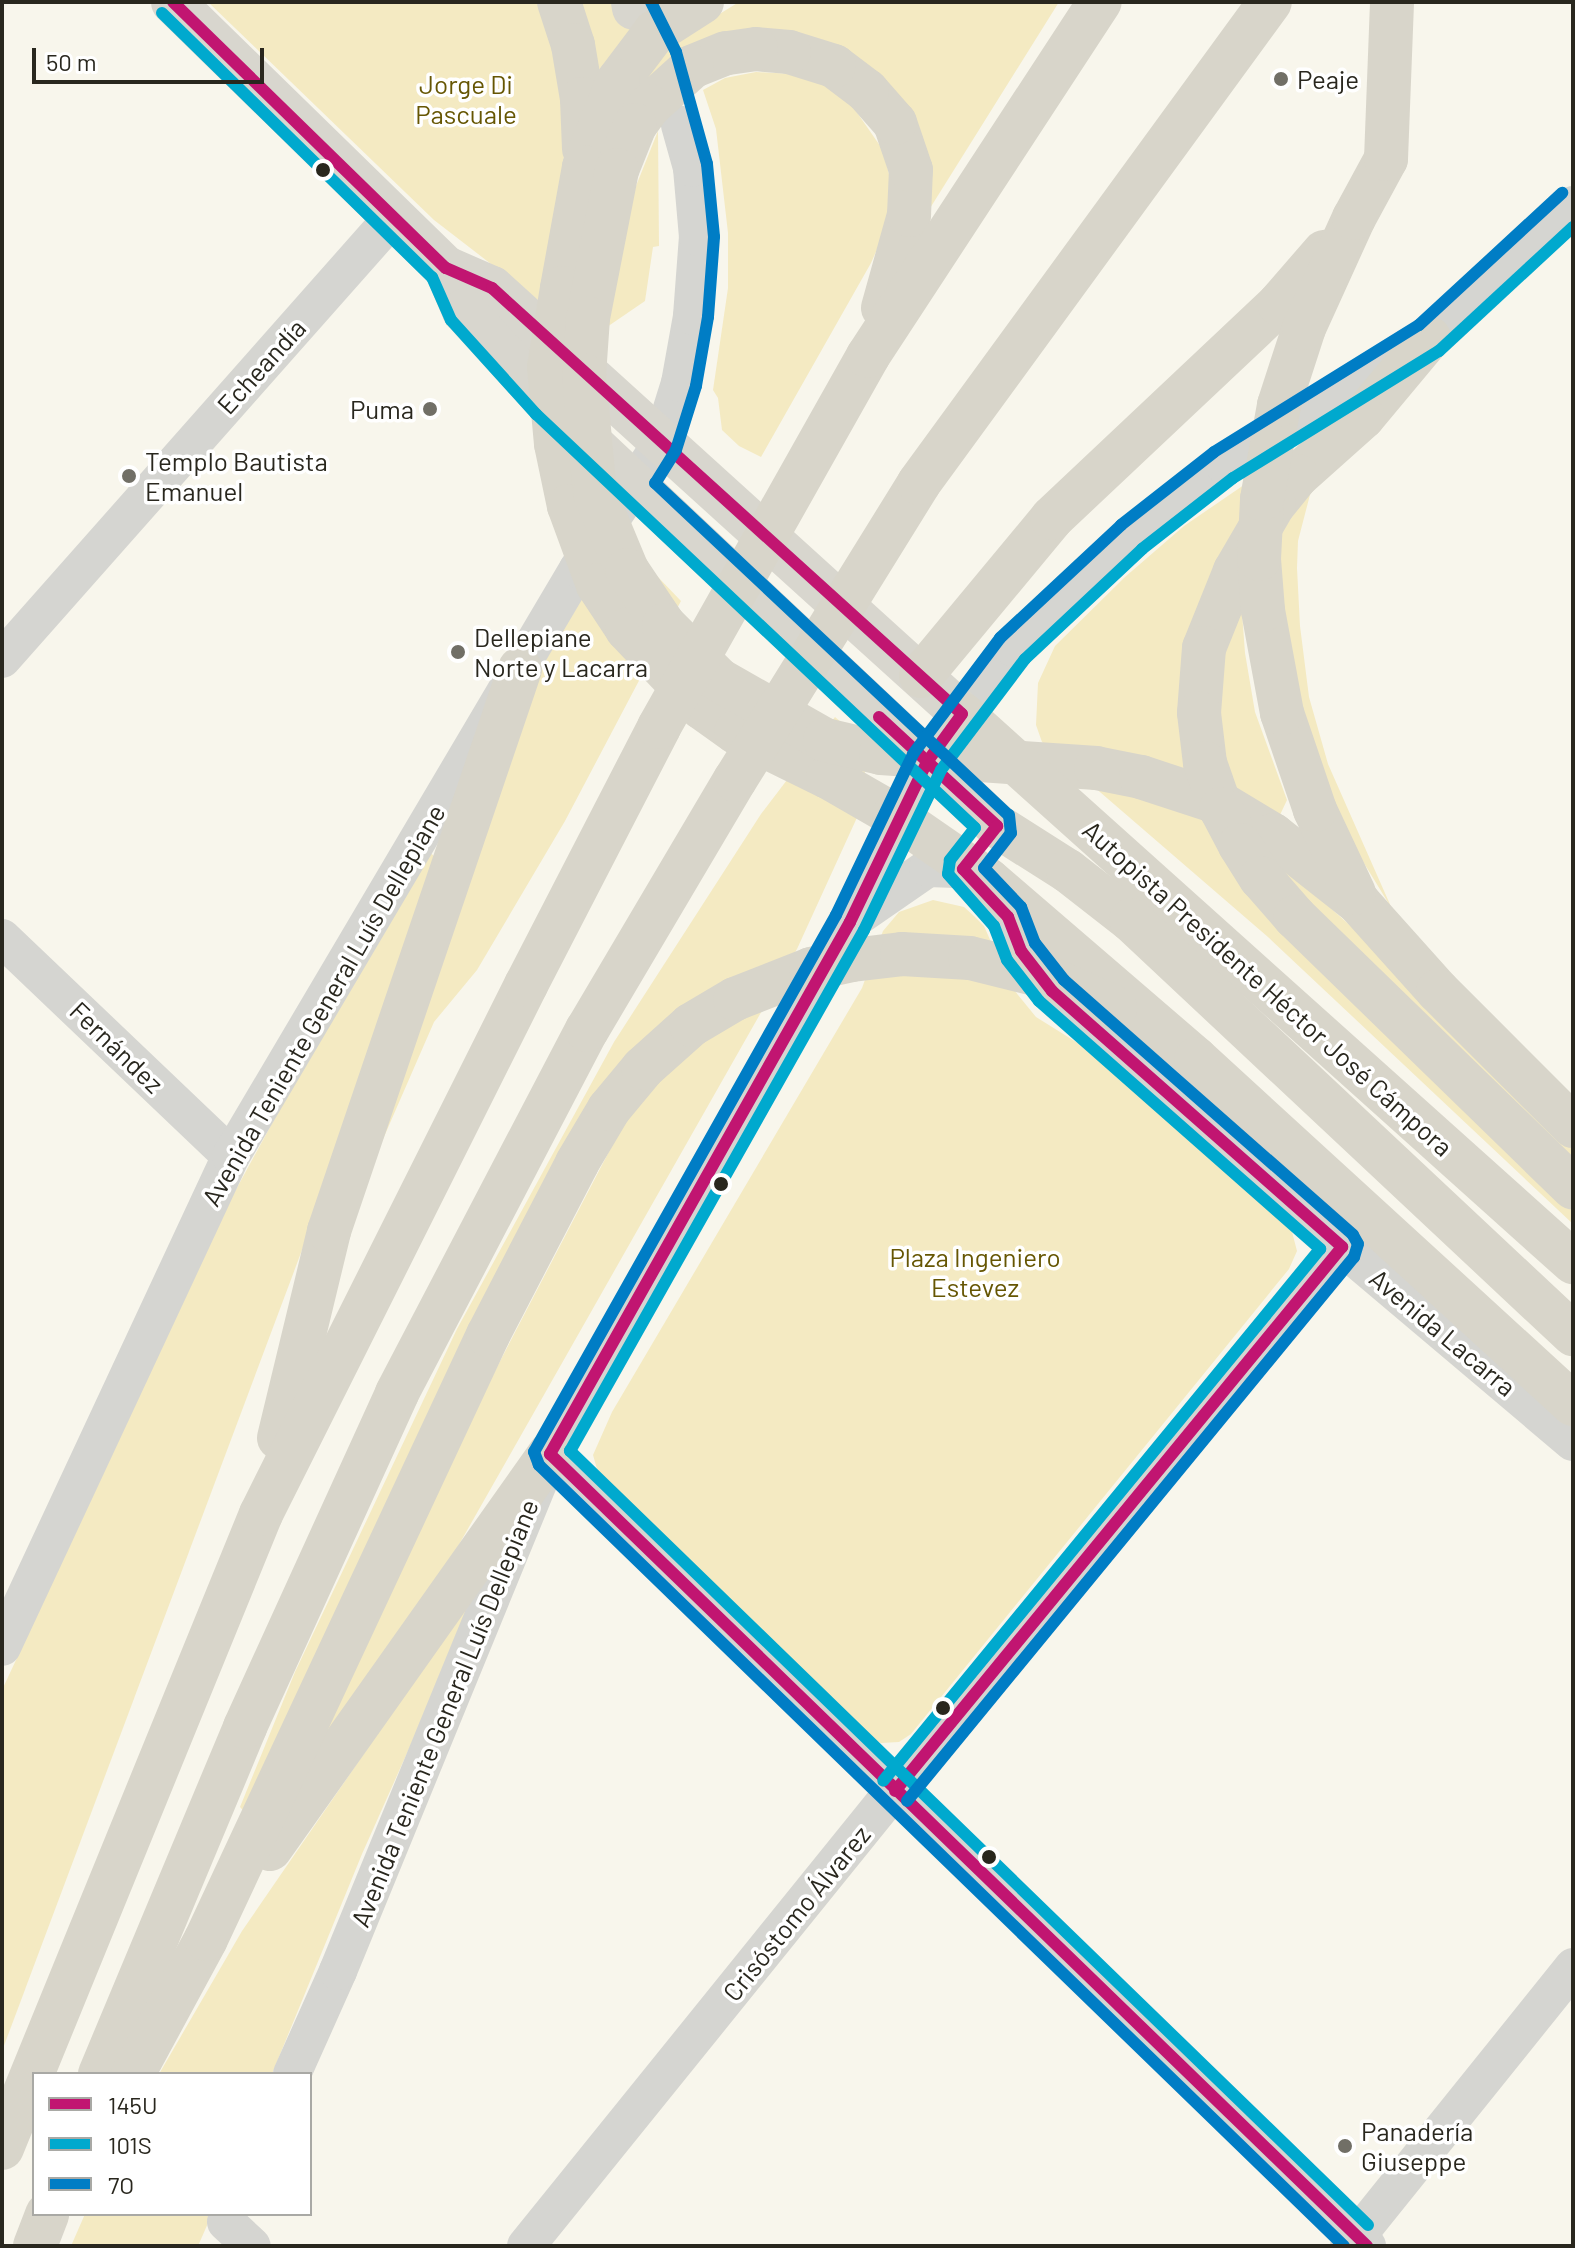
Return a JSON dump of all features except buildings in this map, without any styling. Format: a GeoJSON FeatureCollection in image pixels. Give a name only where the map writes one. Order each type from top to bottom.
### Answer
{"type":"FeatureCollection","features":[{"type":"Feature","properties":{"kind":"highway"},"geometry":{"type":"LineString","coordinates":[[559,2],[573,45],[595,170],[584,375],[595,493],[627,570],[664,625],[687,652],[719,680],[825,740],[881,753],[1096,768],[1141,777],[1220,803],[1273,835],[1346,893],[1438,991],[1573,1126]]}},
{"type":"Feature","properties":{"kind":"highway"},"geometry":{"type":"LineString","coordinates":[[702,2],[655,32],[618,81],[549,367],[556,444],[569,506],[593,572],[627,629],[701,707],[736,732],[894,815],[988,880],[1196,1059],[1573,1404]]}},
{"type":"Feature","properties":{"kind":"highway"},"geometry":{"type":"LineString","coordinates":[[33,2072],[261,1514],[526,985],[659,727],[868,356],[1100,2]]}},
{"type":"Feature","properties":{"kind":"highway"},"geometry":{"type":"LineString","coordinates":[[101,2072],[245,1727],[397,1393],[587,1030],[735,780],[912,495],[1270,2]]}},
{"type":"Feature","properties":{"kind":"highway"},"geometry":{"type":"LineString","coordinates":[[1346,893],[1282,713],[1263,610],[1259,559],[1262,499],[1279,405],[1304,328],[1354,218],[1386,159],[1392,2]]}},
{"type":"Feature","properties":{"kind":"highway"},"geometry":{"type":"LineString","coordinates":[[595,170],[649,106],[692,67],[726,53],[756,49],[789,52],[834,66],[856,83],[895,123],[911,170],[909,215],[903,243],[868,356]]}},
{"type":"Feature","properties":{"kind":"highway"},"geometry":{"type":"LineString","coordinates":[[921,676],[1052,518],[1279,304],[1354,218]]}},
{"type":"Feature","properties":{"kind":"highway"},"geometry":{"type":"LineString","coordinates":[[1429,338],[1363,417],[1297,476],[1274,504],[1235,571],[1204,648],[1199,713],[1205,763],[1221,809],[1261,878],[1295,917],[1573,1187]]}},
{"type":"Feature","properties":{"kind":"highway"},"geometry":{"type":"LineString","coordinates":[[261,1514],[329,1231],[520,669]]}},
{"type":"Feature","properties":{"kind":"highway","name":"Autopista Presidente Héctor José Cámpora"},"geometry":{"type":"LineString","coordinates":[[962,714],[1573,1262]]}},
{"type":"Feature","properties":{"kind":"highway","name":"Autopista Presidente Héctor José Cámpora"},"geometry":{"type":"LineString","coordinates":[[997,826],[1068,871],[1131,920],[1573,1334]]}},
{"type":"Feature","properties":{"kind":"highway"},"geometry":{"type":"LineString","coordinates":[[134,2072],[206,1939],[488,1335],[577,1163],[609,1109],[643,1068],[691,1025],[735,999],[811,969],[902,954],[970,958],[1047,977],[1101,1000],[1196,1059]]}},
{"type":"Feature","properties":{"kind":"highway"},"geometry":{"type":"LineString","coordinates":[[206,1939],[550,1454]]}},
{"type":"Feature","properties":{"kind":"highway"},"geometry":{"type":"LineString","coordinates":[[2,2148],[32,2075]]}},
{"type":"Feature","properties":{"kind":"highway"},"geometry":{"type":"LineString","coordinates":[[35,2246],[46,2216]]}},
{"type":"Feature","properties":{"kind":"main road"},"geometry":{"type":"LineString","coordinates":[[173,2],[446,268],[492,288],[962,714]]}},
{"type":"Feature","properties":{"kind":"main road"},"geometry":{"type":"LineString","coordinates":[[446,268],[464,311],[547,402],[997,826]]}},
{"type":"Feature","properties":{"kind":"street","name":"Avenida Teniente General Luís Dellepiane"},"geometry":{"type":"LineString","coordinates":[[2,1647],[231,1156],[376,905],[578,569],[661,444],[680,383],[692,316],[698,237],[692,168],[680,125]]}},
{"type":"Feature","properties":{"kind":"street","name":"Avenida Teniente General Luís Dellepiane"},"geometry":{"type":"LineString","coordinates":[[293,2072],[344,1957],[550,1454],[716,1166],[850,922],[927,762],[1013,648],[1132,537],[1224,465],[1429,338],[1573,205]]}},
{"type":"Feature","properties":{"kind":"street","name":"Echeandía"},"geometry":{"type":"LineString","coordinates":[[2,659],[393,217]]}},
{"type":"Feature","properties":{"kind":"street"},"geometry":{"type":"LineString","coordinates":[[850,922],[928,868],[963,869],[997,826]]}},
{"type":"Feature","properties":{"kind":"street","name":"Avenida Lacarra"},"geometry":{"type":"LineString","coordinates":[[963,869],[1008,917],[1021,951],[1052,991],[1342,1247],[1573,1442]]}},
{"type":"Feature","properties":{"kind":"street","name":"Fernández"},"geometry":{"type":"LineString","coordinates":[[2,938],[231,1156]]}},
{"type":"Feature","properties":{"kind":"street","name":"Crisóstomo Álvarez"},"geometry":{"type":"LineString","coordinates":[[526,2246],[1342,1247]]}},
{"type":"Feature","properties":{"kind":"street"},"geometry":{"type":"LineString","coordinates":[[550,1454],[1358,2243],[1573,1967]]}},
{"type":"Feature","properties":{"kind":"green space","name":"Jorge Di Pascuale"},"geometry":{"type":"Polygon","coordinates":[[[208,2],[542,2],[566,118],[563,173],[636,186],[658,131],[659,246],[653,247],[645,301],[607,327],[539,301],[434,220],[208,2]]]}},
{"type":"Feature","properties":{"kind":"green space"},"geometry":{"type":"Polygon","coordinates":[[[580,2],[614,2],[621,16],[661,2],[595,74],[580,2]]]}},
{"type":"Feature","properties":{"kind":"green space"},"geometry":{"type":"Polygon","coordinates":[[[739,2],[1059,2],[927,213],[830,44],[634,89],[674,42],[739,2]]]}},
{"type":"Feature","properties":{"kind":"green space"},"geometry":{"type":"Polygon","coordinates":[[[756,72],[793,74],[825,85],[849,101],[883,150],[891,182],[886,229],[871,263],[761,457],[739,446],[722,430],[718,398],[713,390],[728,288],[728,233],[716,129],[703,90],[725,78],[756,72]]]}},
{"type":"Feature","properties":{"kind":"green space"},"geometry":{"type":"Polygon","coordinates":[[[1295,450],[1235,537],[1204,806],[1573,1202],[1573,1224],[1268,937],[1042,742],[1036,725],[1038,683],[1055,646],[1125,577],[1184,526],[1295,450]]]}},
{"type":"Feature","properties":{"kind":"green space"},"geometry":{"type":"Polygon","coordinates":[[[1312,487],[1298,541],[1297,568],[1309,697],[1328,764],[1392,909],[1359,855],[1241,599],[1245,653],[1255,712],[1287,800],[1264,849],[1353,928],[1429,1009],[1573,1150],[1573,1167],[1272,873],[1216,754],[1226,615],[1312,487]]]}},
{"type":"Feature","properties":{"kind":"green space"},"geometry":{"type":"Polygon","coordinates":[[[632,550],[681,601],[565,821],[477,970],[434,1022],[373,1162],[552,628],[632,550]]]}},
{"type":"Feature","properties":{"kind":"green space"},"geometry":{"type":"Polygon","coordinates":[[[835,717],[856,735],[865,772],[860,811],[797,949],[440,1578],[303,1778],[407,1540],[680,1015],[249,1817],[240,1807],[295,1672],[457,1329],[614,1042],[761,814],[835,717]]]}},
{"type":"Feature","properties":{"kind":"green space"},"geometry":{"type":"Polygon","coordinates":[[[428,851],[434,856],[326,1186],[2,2051],[2,1690],[233,1195],[312,1050],[428,851]]]}},
{"type":"Feature","properties":{"kind":"green space","name":"Plaza Ingeniero Estevez"},"geometry":{"type":"Polygon","coordinates":[[[933,900],[964,907],[974,916],[984,926],[1010,985],[1036,1017],[1097,1055],[1280,1215],[1291,1228],[1297,1251],[1289,1269],[911,1734],[899,1742],[881,1743],[870,1738],[610,1488],[597,1469],[593,1455],[612,1412],[862,988],[883,931],[899,912],[933,900]]]}},
{"type":"Feature","properties":{"kind":"green space"},"geometry":{"type":"Polygon","coordinates":[[[486,1576],[362,1854],[273,2072],[160,2072],[242,1931],[486,1576]]]}},
{"type":"Feature","properties":{"kind":"green space"},"geometry":{"type":"Polygon","coordinates":[[[84,2216],[211,2216],[198,2246],[71,2246],[84,2216]]]}},
{"type":"Feature","properties":{"kind":"transit line","name":"145U"},"geometry":{"type":"LineString","coordinates":[[173,2],[446,268],[492,288],[962,714],[927,762],[850,922],[550,1454],[1367,2246]]}},
{"type":"Feature","properties":{"kind":"transit line","name":"7O"},"geometry":{"type":"LineString","coordinates":[[651,2],[676,52],[707,164],[714,237],[708,317],[696,386],[676,450],[655,483],[1009,815],[1011,833],[984,868],[1021,907],[1035,943],[1064,980],[1353,1235],[1358,1244],[1354,1257],[907,1801]]}},
{"type":"Feature","properties":{"kind":"transit line","name":"101S"},"geometry":{"type":"LineString","coordinates":[[162,13],[432,277],[451,320],[536,414],[975,828],[950,860],[948,874],[994,926],[1007,960],[1039,1001],[1320,1249],[883,1781]]}},
{"type":"Feature","properties":{"kind":"transit line","name":"7O"},"geometry":{"type":"LineString","coordinates":[[1344,2246],[539,1465],[534,1452],[836,915],[913,754],[1000,638],[1121,525],[1214,452],[1419,325],[1562,193]]}},
{"type":"Feature","properties":{"kind":"transit line","name":"101S"},"geometry":{"type":"LineString","coordinates":[[1368,2225],[570,1451],[864,930],[941,770],[1025,659],[1142,549],[1233,478],[1439,351],[1573,227]]}},
{"type":"Feature","properties":{"kind":"transit line","name":"145U"},"geometry":{"type":"LineString","coordinates":[[879,717],[997,826],[963,869],[1008,917],[1021,951],[1052,991],[1342,1247],[895,1791]]}},
{"type":"Feature","properties":{"kind":"place","name":"Peaje"},"geometry":{"type":"Point","coordinates":[1281,79]}},
{"type":"Feature","properties":{"kind":"place","name":"Puma"},"geometry":{"type":"Point","coordinates":[430,409]}},
{"type":"Feature","properties":{"kind":"place","name":"Templo Bautista Emanuel"},"geometry":{"type":"Point","coordinates":[129,476]}},
{"type":"Feature","properties":{"kind":"place","name":"Dellepiane Norte y Lacarra"},"geometry":{"type":"Point","coordinates":[458,652]}},
{"type":"Feature","properties":{"kind":"place","name":"Panadería Giuseppe"},"geometry":{"type":"Point","coordinates":[1345,2146]}}]}
